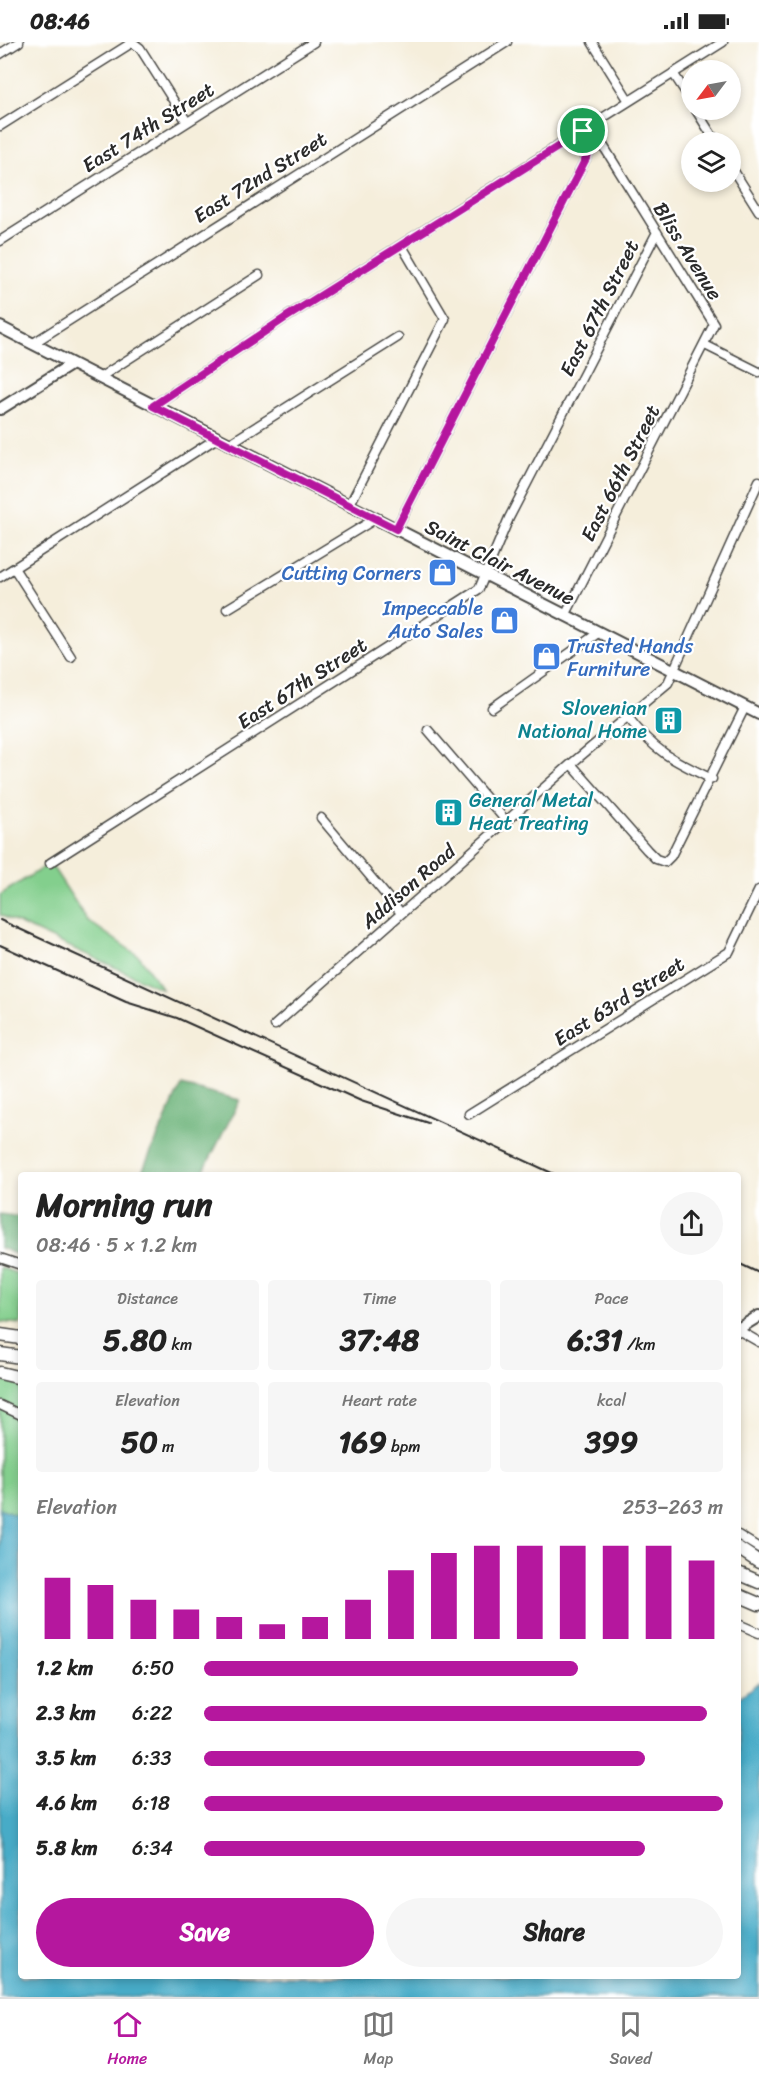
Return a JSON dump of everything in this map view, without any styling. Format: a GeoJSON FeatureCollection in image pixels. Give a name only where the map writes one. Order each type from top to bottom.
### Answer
{"type":"FeatureCollection","features":[{"type":"Feature","properties":{"kind":"highway"},"geometry":{"type":"LineString","coordinates":[[0,1335],[18,1338]]}},
{"type":"Feature","properties":{"kind":"highway"},"geometry":{"type":"LineString","coordinates":[[0,1354],[18,1357]]}},
{"type":"Feature","properties":{"kind":"highway"},"geometry":{"type":"LineString","coordinates":[[0,1373],[18,1377]]}},
{"type":"Feature","properties":{"kind":"highway"},"geometry":{"type":"LineString","coordinates":[[741,1550],[759,1562]]}},
{"type":"Feature","properties":{"kind":"highway"},"geometry":{"type":"LineString","coordinates":[[741,1574],[759,1582]]}},
{"type":"Feature","properties":{"kind":"highway"},"geometry":{"type":"LineString","coordinates":[[741,1596],[759,1604]]}},
{"type":"Feature","properties":{"kind":"main road","name":"Saint Clair Avenue"},"geometry":{"type":"LineString","coordinates":[[0,327],[759,714]]}},
{"type":"Feature","properties":{"kind":"main road"},"geometry":{"type":"LineString","coordinates":[[0,409],[72,364]]}},
{"type":"Feature","properties":{"kind":"main road"},"geometry":{"type":"LineString","coordinates":[[741,1328],[759,1316]]}},
{"type":"Feature","properties":{"kind":"street"},"geometry":{"type":"LineString","coordinates":[[0,54],[19,42]]}},
{"type":"Feature","properties":{"kind":"street"},"geometry":{"type":"LineString","coordinates":[[0,126],[132,42],[140,48],[187,122]]}},
{"type":"Feature","properties":{"kind":"street","name":"East 74th Street"},"geometry":{"type":"LineString","coordinates":[[0,241],[314,42]]}},
{"type":"Feature","properties":{"kind":"street","name":"East 72nd Street"},"geometry":{"type":"LineString","coordinates":[[32,344],[507,42]]}},
{"type":"Feature","properties":{"kind":"street"},"geometry":{"type":"LineString","coordinates":[[592,42],[629,101]]}},
{"type":"Feature","properties":{"kind":"street"},"geometry":{"type":"LineString","coordinates":[[153,406],[285,318],[723,42]]}},
{"type":"Feature","properties":{"kind":"street"},"geometry":{"type":"LineString","coordinates":[[673,72],[681,85]]}},
{"type":"Feature","properties":{"kind":"street","name":"Bliss Avenue"},"geometry":{"type":"LineString","coordinates":[[591,126],[714,324],[705,345]]}},
{"type":"Feature","properties":{"kind":"street"},"geometry":{"type":"LineString","coordinates":[[396,529],[597,137]]}},
{"type":"Feature","properties":{"kind":"street"},"geometry":{"type":"LineString","coordinates":[[741,182],[759,211]]}},
{"type":"Feature","properties":{"kind":"street","name":"East 67th Street"},"geometry":{"type":"LineString","coordinates":[[50,863],[479,589],[509,518],[657,232]]}},
{"type":"Feature","properties":{"kind":"street"},"geometry":{"type":"LineString","coordinates":[[350,506],[445,319],[402,246]]}},
{"type":"Feature","properties":{"kind":"street"},"geometry":{"type":"LineString","coordinates":[[99,378],[259,275]]}},
{"type":"Feature","properties":{"kind":"street"},"geometry":{"type":"LineString","coordinates":[[229,444],[398,337]]}},
{"type":"Feature","properties":{"kind":"street"},"geometry":{"type":"LineString","coordinates":[[705,345],[759,372]]}},
{"type":"Feature","properties":{"kind":"street","name":"East 66th Street"},"geometry":{"type":"LineString","coordinates":[[565,616],[705,345]]}},
{"type":"Feature","properties":{"kind":"street"},"geometry":{"type":"LineString","coordinates":[[0,577],[218,438]]}},
{"type":"Feature","properties":{"kind":"street","name":"Addison Road"},"geometry":{"type":"LineString","coordinates":[[275,1025],[571,764],[668,683],[675,672],[759,481]]}},
{"type":"Feature","properties":{"kind":"street"},"geometry":{"type":"LineString","coordinates":[[227,609],[375,519]]}},
{"type":"Feature","properties":{"kind":"street"},"geometry":{"type":"LineString","coordinates":[[14,568],[71,657]]}},
{"type":"Feature","properties":{"kind":"street"},"geometry":{"type":"LineString","coordinates":[[492,708],[598,633]]}},
{"type":"Feature","properties":{"kind":"street"},"geometry":{"type":"LineString","coordinates":[[571,764],[656,859],[665,862],[671,856],[712,779],[745,707]]}},
{"type":"Feature","properties":{"kind":"street"},"geometry":{"type":"LineString","coordinates":[[627,716],[645,739],[669,759],[712,779]]}},
{"type":"Feature","properties":{"kind":"street"},"geometry":{"type":"LineString","coordinates":[[428,730],[507,822]]}},
{"type":"Feature","properties":{"kind":"street"},"geometry":{"type":"LineString","coordinates":[[321,818],[401,914]]}},
{"type":"Feature","properties":{"kind":"street","name":"East 63rd Street"},"geometry":{"type":"LineString","coordinates":[[469,1114],[729,952],[759,890]]}},
{"type":"Feature","properties":{"kind":"street"},"geometry":{"type":"LineString","coordinates":[[0,1258],[18,1264]]}},
{"type":"Feature","properties":{"kind":"street"},"geometry":{"type":"LineString","coordinates":[[741,1332],[759,1342]]}},
{"type":"Feature","properties":{"kind":"street"},"geometry":{"type":"LineString","coordinates":[[0,1406],[18,1414]]}},
{"type":"Feature","properties":{"kind":"street"},"geometry":{"type":"LineString","coordinates":[[741,1536],[759,1548]]}},
{"type":"Feature","properties":{"kind":"street"},"geometry":{"type":"LineString","coordinates":[[741,1625],[759,1633]]}},
{"type":"Feature","properties":{"kind":"green space"},"geometry":{"type":"Polygon","coordinates":[[[50,863],[87,920],[140,957],[162,989],[0,915],[0,895],[50,863]]]}},
{"type":"Feature","properties":{"kind":"green space"},"geometry":{"type":"Polygon","coordinates":[[[181,1085],[240,1100],[203,1172],[142,1172],[181,1085]]]}},
{"type":"Feature","properties":{"kind":"green space"},"geometry":{"type":"Polygon","coordinates":[[[0,1214],[18,1217],[18,1255],[0,1248],[0,1214]]]}},
{"type":"Feature","properties":{"kind":"green space"},"geometry":{"type":"Polygon","coordinates":[[[0,1267],[18,1274],[18,1324],[0,1322],[0,1267]]]}},
{"type":"Feature","properties":{"kind":"green space"},"geometry":{"type":"Polygon","coordinates":[[[0,1380],[18,1383],[18,1768],[0,1760],[0,1380]]]}},
{"type":"Feature","properties":{"kind":"water"},"geometry":{"type":"Polygon","coordinates":[[[0,1508],[18,1516],[18,1979],[741,1979],[741,1696],[759,1682],[759,1997],[0,1997],[0,1508]]]}},
{"type":"Feature","properties":{"kind":"railway"},"geometry":{"type":"LineString","coordinates":[[0,920],[550,1172]]}},
{"type":"Feature","properties":{"kind":"railway"},"geometry":{"type":"LineString","coordinates":[[0,945],[126,1002],[177,1018],[361,1101],[428,1123]]}},
{"type":"Feature","properties":{"kind":"railway"},"geometry":{"type":"LineString","coordinates":[[741,1264],[759,1273]]}},
{"type":"Feature","properties":{"kind":"place","name":"Cutting Corners"},"geometry":{"type":"Point","coordinates":[442,573]}},
{"type":"Feature","properties":{"kind":"place","name":"Impeccable Auto Sales"},"geometry":{"type":"Point","coordinates":[504,620]}},
{"type":"Feature","properties":{"kind":"place","name":"Trusted Hands Furniture"},"geometry":{"type":"Point","coordinates":[546,657]}},
{"type":"Feature","properties":{"kind":"place","name":"Slovenian National Home"},"geometry":{"type":"Point","coordinates":[668,720]}},
{"type":"Feature","properties":{"kind":"place","name":"General Metal Heat Treating"},"geometry":{"type":"Point","coordinates":[448,812]}},
{"type":"Feature","properties":{"kind":"route"},"geometry":{"type":"LineString","coordinates":[[591,126],[597,137],[396,529],[153,406],[285,318],[583,131],[591,126]]}}]}
